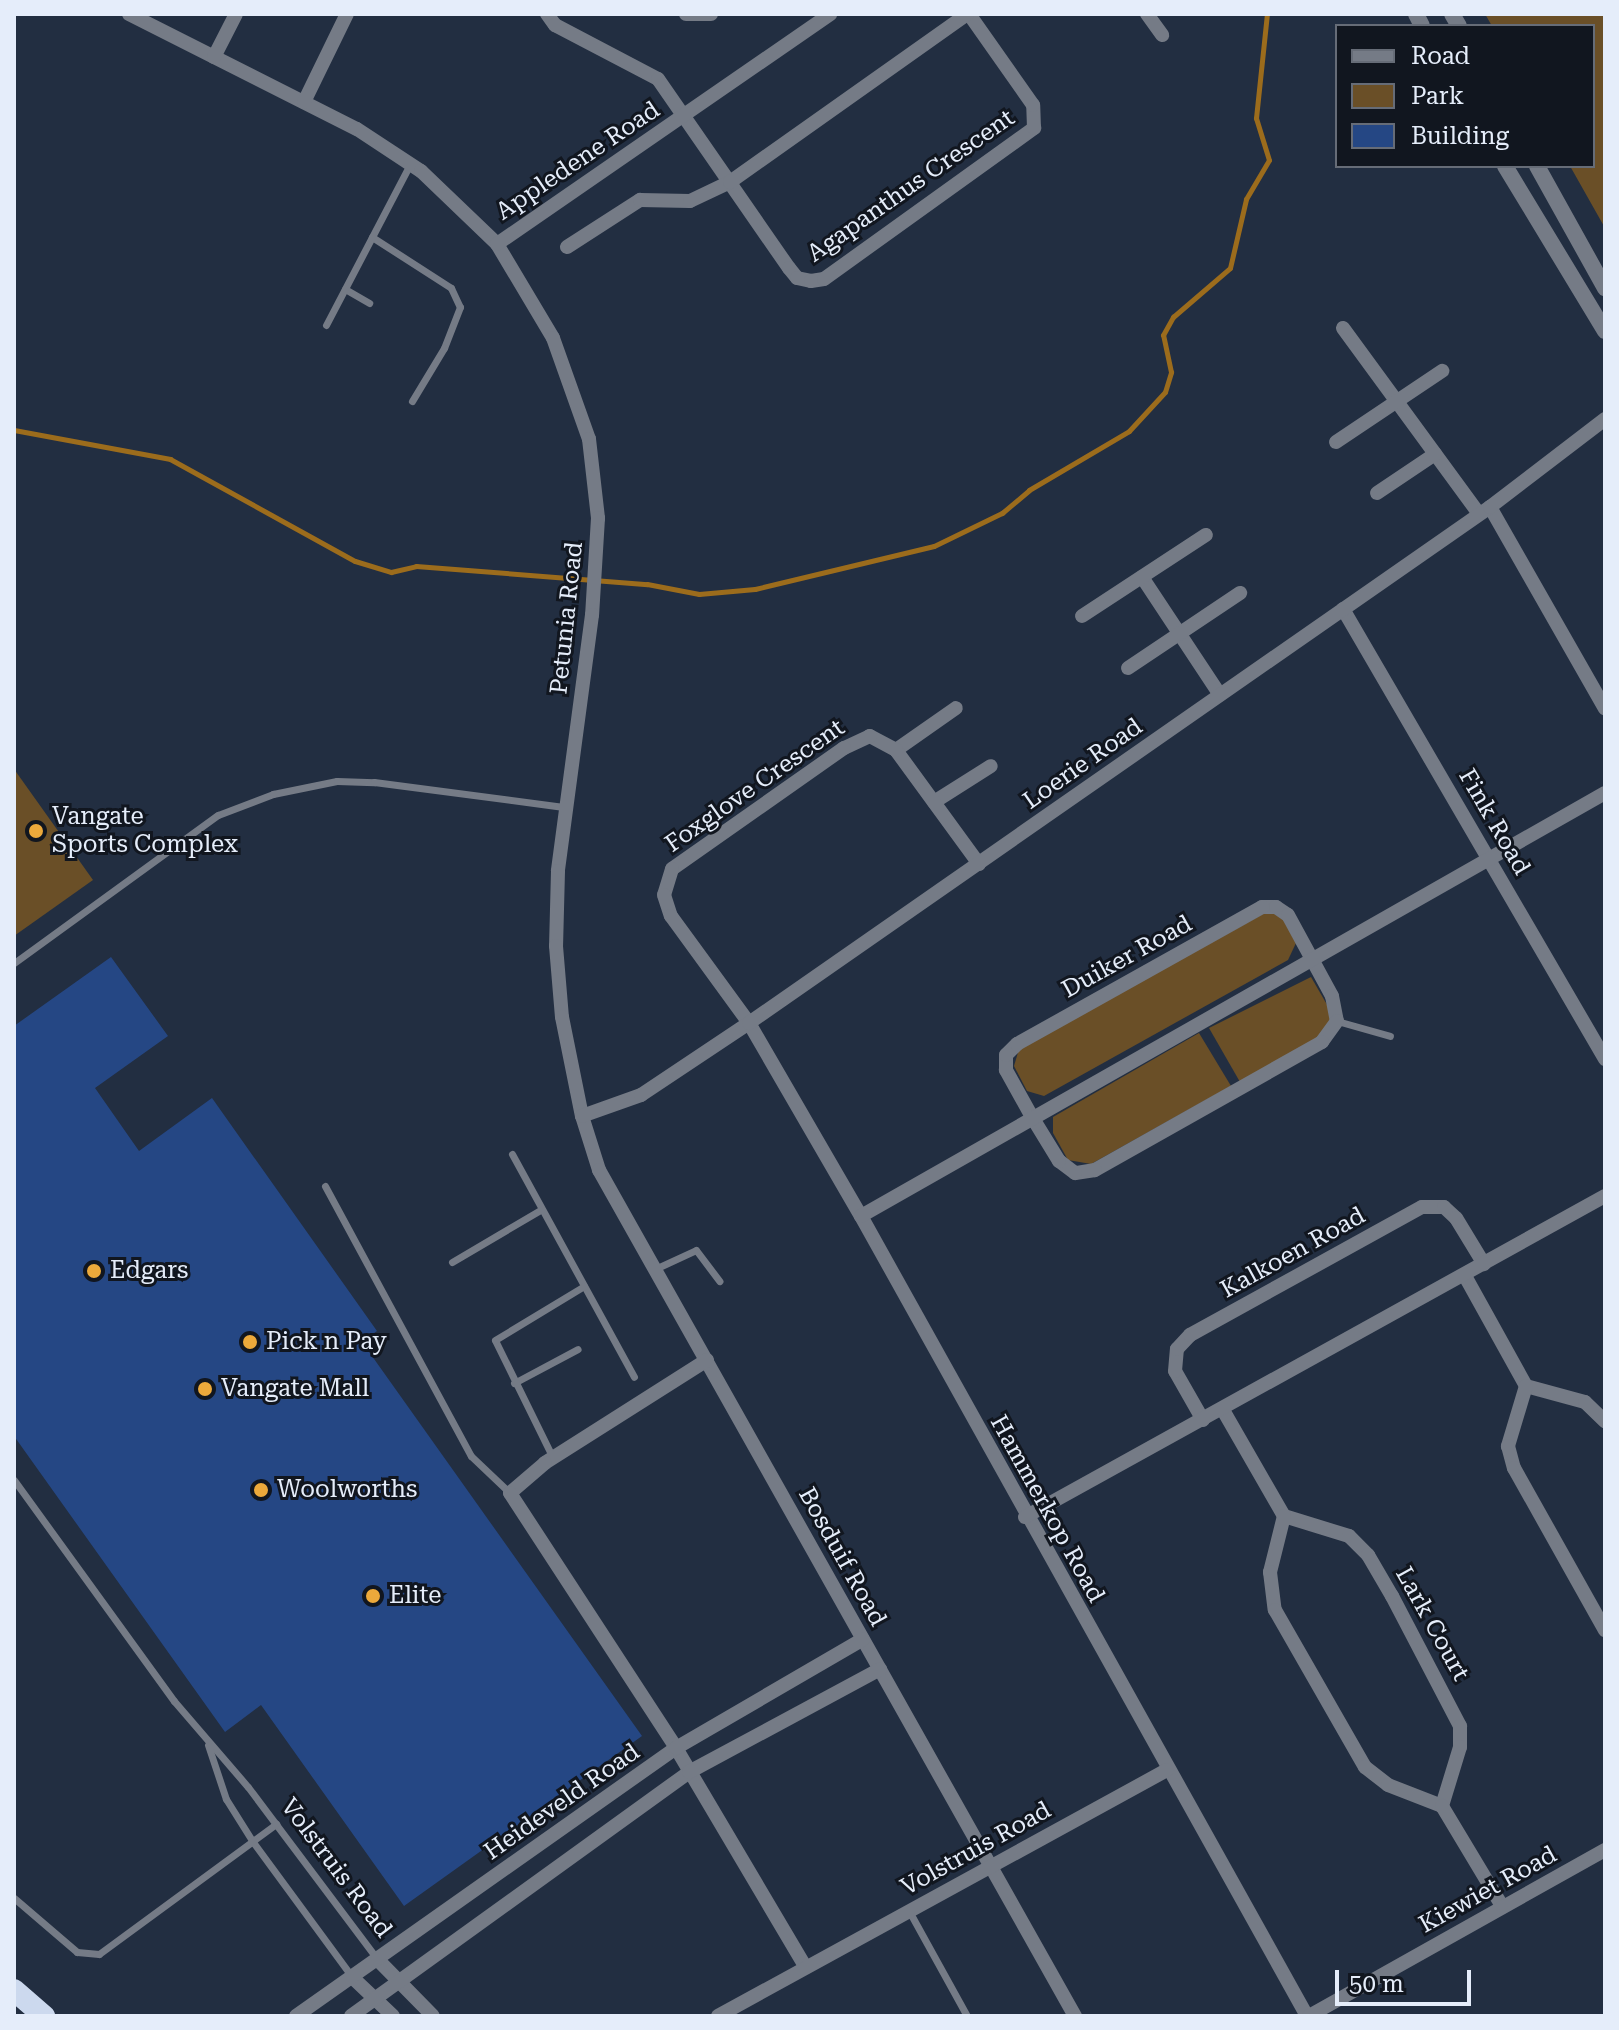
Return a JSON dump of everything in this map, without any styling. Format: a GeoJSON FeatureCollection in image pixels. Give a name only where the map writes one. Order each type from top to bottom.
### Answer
{"type":"FeatureCollection","features":[{"type":"Feature","properties":{"kind":"highway"},"geometry":{"type":"LineString","coordinates":[[14,1990],[44,2016]]}},
{"type":"Feature","properties":{"kind":"street","name":"Petunia Road"},"geometry":{"type":"LineString","coordinates":[[129,14],[304,102],[410,164],[497,244],[532,297],[575,393],[591,452],[598,561],[565,807],[556,946],[562,1017],[582,1116]]}},
{"type":"Feature","properties":{"kind":"street"},"geometry":{"type":"LineString","coordinates":[[214,57],[236,14]]}},
{"type":"Feature","properties":{"kind":"street"},"geometry":{"type":"LineString","coordinates":[[304,102],[347,14]]}},
{"type":"Feature","properties":{"kind":"street","name":"Appledene Road"},"geometry":{"type":"LineString","coordinates":[[547,14],[565,30],[650,72],[683,115]]}},
{"type":"Feature","properties":{"kind":"street"},"geometry":{"type":"LineString","coordinates":[[686,14],[711,14]]}},
{"type":"Feature","properties":{"kind":"street","name":"Appledene Road"},"geometry":{"type":"LineString","coordinates":[[497,244],[830,14]]}},
{"type":"Feature","properties":{"kind":"street"},"geometry":{"type":"LineString","coordinates":[[567,247],[640,200],[690,201],[730,182],[968,14]]}},
{"type":"Feature","properties":{"kind":"street","name":"Agapanthus Crescent"},"geometry":{"type":"LineString","coordinates":[[683,115],[797,278],[811,281],[824,279],[1016,145],[1034,128],[1033,105],[968,14]]}},
{"type":"Feature","properties":{"kind":"street"},"geometry":{"type":"LineString","coordinates":[[1147,14],[1162,35]]}},
{"type":"Feature","properties":{"kind":"street"},"geometry":{"type":"LineString","coordinates":[[1506,168],[1605,331]]}},
{"type":"Feature","properties":{"kind":"street"},"geometry":{"type":"LineString","coordinates":[[1538,168],[1605,288]]}},
{"type":"Feature","properties":{"kind":"street"},"geometry":{"type":"LineString","coordinates":[[1343,328],[1435,454],[1485,510],[1605,709]]}},
{"type":"Feature","properties":{"kind":"street"},"geometry":{"type":"LineString","coordinates":[[1336,442],[1442,371]]}},
{"type":"Feature","properties":{"kind":"street","name":"Loerie Road"},"geometry":{"type":"LineString","coordinates":[[582,1116],[641,1095],[749,1023],[1603,425]]}},
{"type":"Feature","properties":{"kind":"street"},"geometry":{"type":"LineString","coordinates":[[1377,493],[1435,454]]}},
{"type":"Feature","properties":{"kind":"street"},"geometry":{"type":"LineString","coordinates":[[1082,616],[1206,535]]}},
{"type":"Feature","properties":{"kind":"street"},"geometry":{"type":"LineString","coordinates":[[1142,577],[1220,695]]}},
{"type":"Feature","properties":{"kind":"street"},"geometry":{"type":"LineString","coordinates":[[1128,668],[1240,593]]}},
{"type":"Feature","properties":{"kind":"street","name":"Fink Road"},"geometry":{"type":"LineString","coordinates":[[1343,609],[1605,1059]]}},
{"type":"Feature","properties":{"kind":"street"},"geometry":{"type":"LineString","coordinates":[[956,708],[896,750],[979,864]]}},
{"type":"Feature","properties":{"kind":"street","name":"Foxglove Crescent"},"geometry":{"type":"LineString","coordinates":[[749,1023],[671,916],[664,883],[672,869],[860,739],[882,738],[896,750]]}},
{"type":"Feature","properties":{"kind":"street"},"geometry":{"type":"LineString","coordinates":[[934,802],[991,766]]}},
{"type":"Feature","properties":{"kind":"street"},"geometry":{"type":"LineString","coordinates":[[861,1216],[1605,793]]}},
{"type":"Feature","properties":{"kind":"street","name":"Duiker Road"},"geometry":{"type":"LineString","coordinates":[[1262,907],[1276,907],[1288,915],[1314,960],[1332,996],[1337,1021],[1322,1042],[1095,1170],[1075,1173],[1059,1161],[1006,1070],[1006,1055],[1017,1044],[1262,907]]}},
{"type":"Feature","properties":{"kind":"street","name":"Hammerkop Road"},"geometry":{"type":"LineString","coordinates":[[749,1023],[861,1216],[1025,1517],[1308,2016]]}},
{"type":"Feature","properties":{"kind":"street","name":"Bosduif Road"},"geometry":{"type":"LineString","coordinates":[[582,1116],[599,1170],[1075,2016]]}},
{"type":"Feature","properties":{"kind":"street"},"geometry":{"type":"LineString","coordinates":[[1025,1517],[1605,1196]]}},
{"type":"Feature","properties":{"kind":"street","name":"Kalkoen Road"},"geometry":{"type":"LineString","coordinates":[[1203,1420],[1175,1371],[1177,1349],[1217,1320],[1422,1207],[1444,1207],[1456,1218],[1484,1264]]}},
{"type":"Feature","properties":{"kind":"street"},"geometry":{"type":"LineString","coordinates":[[1465,1276],[1526,1386],[1508,1446],[1514,1468],[1605,1630]]}},
{"type":"Feature","properties":{"kind":"street"},"geometry":{"type":"LineString","coordinates":[[707,1360],[553,1458],[510,1493],[676,1748],[805,1966]]}},
{"type":"Feature","properties":{"kind":"street"},"geometry":{"type":"LineString","coordinates":[[1526,1386],[1585,1402],[1605,1421]]}},
{"type":"Feature","properties":{"kind":"street"},"geometry":{"type":"LineString","coordinates":[[1223,1410],[1284,1516],[1270,1572],[1275,1610],[1372,1775],[1442,1806],[1502,1906]]}},
{"type":"Feature","properties":{"kind":"street","name":"Lark Court"},"geometry":{"type":"LineString","coordinates":[[1284,1516],[1349,1536],[1368,1555],[1392,1596],[1460,1726],[1455,1767],[1442,1806]]}},
{"type":"Feature","properties":{"kind":"street","name":"Heideveld Road"},"geometry":{"type":"LineString","coordinates":[[296,2016],[676,1748],[863,1639]]}},
{"type":"Feature","properties":{"kind":"street","name":"Heideveld Road"},"geometry":{"type":"LineString","coordinates":[[351,2016],[689,1772],[880,1669]]}},
{"type":"Feature","properties":{"kind":"street","name":"Volstruis Road"},"geometry":{"type":"LineString","coordinates":[[718,2016],[1167,1770]]}},
{"type":"Feature","properties":{"kind":"street","name":"Kiewiet Road"},"geometry":{"type":"LineString","coordinates":[[1308,2016],[1605,1850]]}},
{"type":"Feature","properties":{"kind":"street","name":"Volstruis Road"},"geometry":{"type":"LineString","coordinates":[[378,1960],[433,2016]]}},
{"type":"Feature","properties":{"kind":"street","name":"Volstruis Road"},"geometry":{"type":"LineString","coordinates":[[353,1978],[372,2000],[393,2016]]}},
{"type":"Feature","properties":{"kind":"lane"},"geometry":{"type":"LineString","coordinates":[[326,325],[410,164]]}},
{"type":"Feature","properties":{"kind":"lane"},"geometry":{"type":"LineString","coordinates":[[372,237],[451,288],[460,307],[444,348],[412,401]]}},
{"type":"Feature","properties":{"kind":"lane"},"geometry":{"type":"LineString","coordinates":[[345,289],[369,303]]}},
{"type":"Feature","properties":{"kind":"lane"},"geometry":{"type":"LineString","coordinates":[[14,963],[218,815],[273,794],[337,781],[374,782],[565,807]]}},
{"type":"Feature","properties":{"kind":"lane"},"geometry":{"type":"LineString","coordinates":[[1337,1021],[1390,1036]]}},
{"type":"Feature","properties":{"kind":"lane"},"geometry":{"type":"LineString","coordinates":[[512,1154],[634,1377]]}},
{"type":"Feature","properties":{"kind":"lane"},"geometry":{"type":"LineString","coordinates":[[325,1186],[471,1456],[510,1493]]}},
{"type":"Feature","properties":{"kind":"lane"},"geometry":{"type":"LineString","coordinates":[[452,1262],[542,1209]]}},
{"type":"Feature","properties":{"kind":"lane"},"geometry":{"type":"LineString","coordinates":[[655,1269],[696,1250],[719,1281]]}},
{"type":"Feature","properties":{"kind":"lane"},"geometry":{"type":"LineString","coordinates":[[553,1458],[496,1347],[499,1334],[584,1286]]}},
{"type":"Feature","properties":{"kind":"lane"},"geometry":{"type":"LineString","coordinates":[[514,1383],[578,1349]]}},
{"type":"Feature","properties":{"kind":"lane","name":"Volstruis Road"},"geometry":{"type":"LineString","coordinates":[[14,1480],[207,1743],[276,1824],[378,1960]]}},
{"type":"Feature","properties":{"kind":"lane","name":"Volstruis Road"},"geometry":{"type":"LineString","coordinates":[[207,1743],[226,1799],[253,1842],[353,1978]]}},
{"type":"Feature","properties":{"kind":"lane"},"geometry":{"type":"LineString","coordinates":[[14,1898],[77,1952],[99,1954],[276,1824]]}},
{"type":"Feature","properties":{"kind":"lane"},"geometry":{"type":"LineString","coordinates":[[909,1911],[967,2016]]}},
{"type":"Feature","properties":{"kind":"green space"},"geometry":{"type":"Polygon","coordinates":[[[1485,14],[1605,14],[1605,228],[1571,168],[1595,168],[1595,24],[1491,24],[1485,14]]]}},
{"type":"Feature","properties":{"kind":"green space","name":"Vangate Sports Complex"},"geometry":{"type":"Polygon","coordinates":[[[14,769],[93,880],[14,936],[14,769]]]}},
{"type":"Feature","properties":{"kind":"green space"},"geometry":{"type":"Polygon","coordinates":[[[1273,913],[1283,919],[1296,943],[1288,960],[1044,1096],[1027,1091],[1014,1066],[1019,1049],[1263,914],[1273,913]]]}},
{"type":"Feature","properties":{"kind":"green space"},"geometry":{"type":"Polygon","coordinates":[[[1311,977],[1333,1015],[1324,1035],[1240,1082],[1209,1028],[1311,977]]]}},
{"type":"Feature","properties":{"kind":"green space"},"geometry":{"type":"Polygon","coordinates":[[[1199,1033],[1231,1086],[1091,1164],[1068,1160],[1053,1133],[1053,1117],[1199,1033]]]}},
{"type":"Feature","properties":{"kind":"building","name":"Vangate Mall"},"geometry":{"type":"Polygon","coordinates":[[[111,957],[168,1036],[95,1088],[139,1151],[212,1098],[377,1331],[362,1342],[642,1736],[404,1906],[261,1705],[225,1732],[14,1436],[14,1026],[111,957]]]}},
{"type":"Feature","properties":{"kind":"waterway"},"geometry":{"type":"LineString","coordinates":[[14,430],[170,459],[355,561],[391,572],[416,566],[647,584],[699,594],[755,589],[934,546],[1002,513],[1029,490],[1129,431],[1165,392],[1171,372],[1163,335],[1173,317],[1230,268],[1246,199],[1269,160],[1256,118],[1267,14]]}},
{"type":"Feature","properties":{"kind":"place","name":"Vangate Sports Complex"},"geometry":{"type":"Point","coordinates":[36,831]}},
{"type":"Feature","properties":{"kind":"place","name":"Edgars"},"geometry":{"type":"Point","coordinates":[94,1271]}},
{"type":"Feature","properties":{"kind":"place","name":"Pick n Pay"},"geometry":{"type":"Point","coordinates":[250,1342]}},
{"type":"Feature","properties":{"kind":"place","name":"Vangate Mall"},"geometry":{"type":"Point","coordinates":[205,1389]}},
{"type":"Feature","properties":{"kind":"place","name":"Woolworths"},"geometry":{"type":"Point","coordinates":[261,1490]}},
{"type":"Feature","properties":{"kind":"place","name":"Elite"},"geometry":{"type":"Point","coordinates":[373,1596]}}]}
